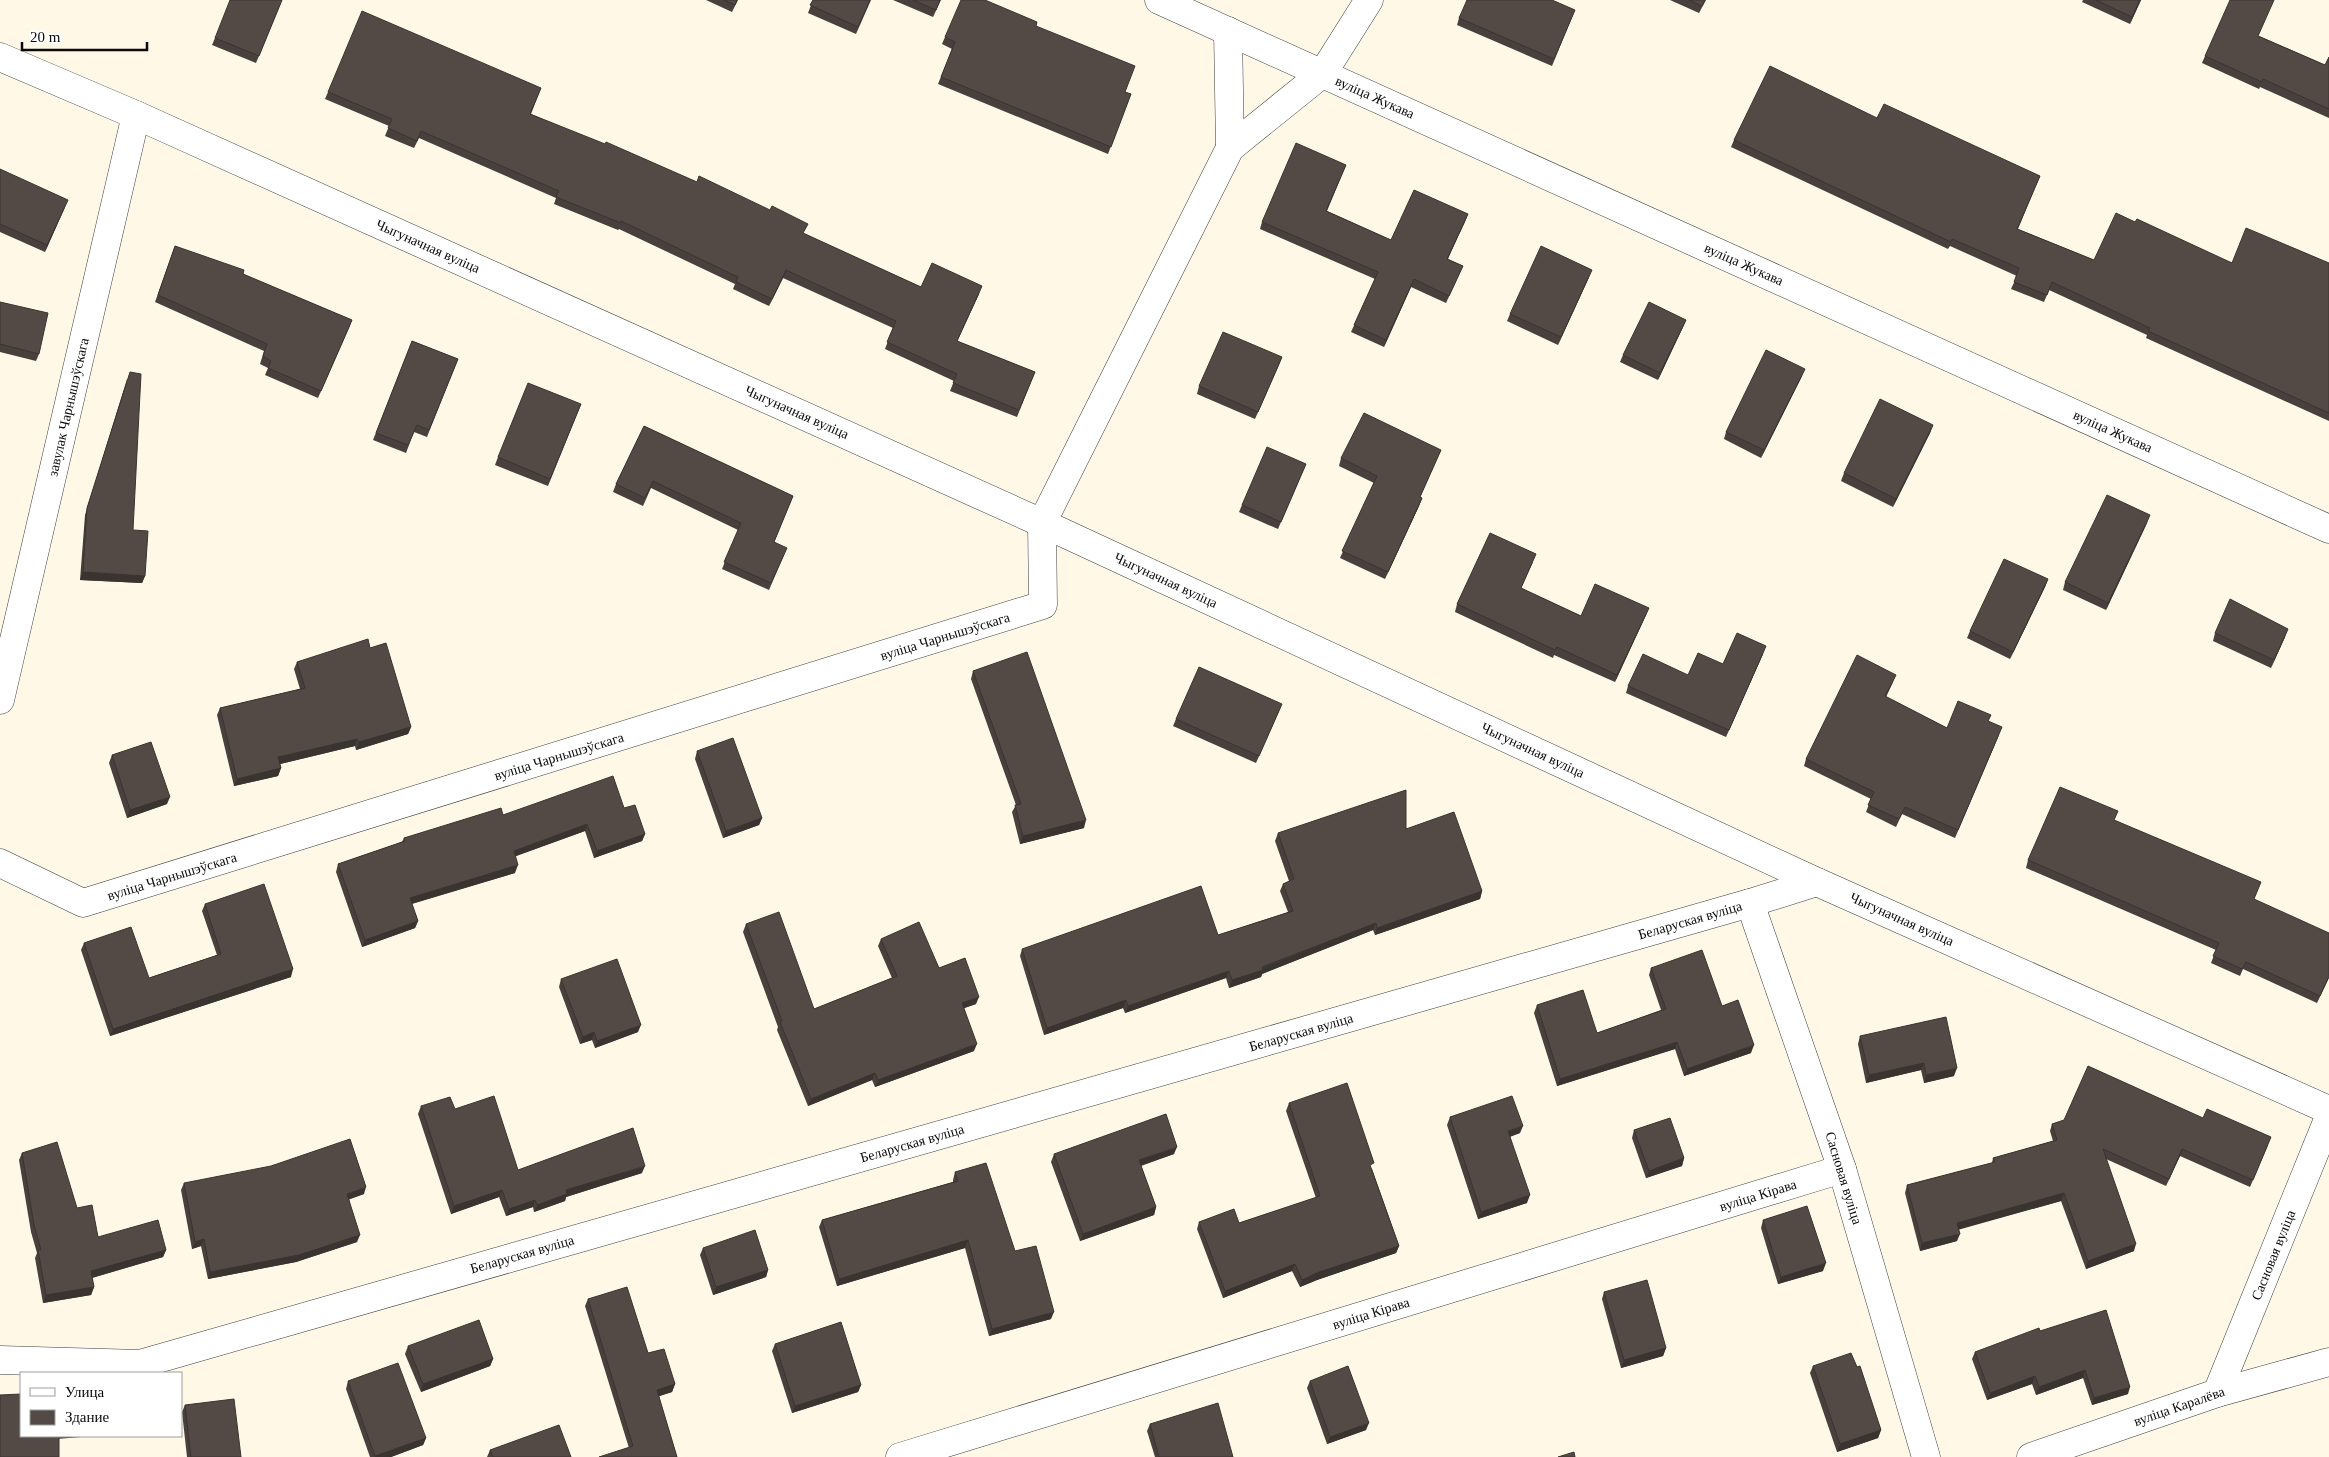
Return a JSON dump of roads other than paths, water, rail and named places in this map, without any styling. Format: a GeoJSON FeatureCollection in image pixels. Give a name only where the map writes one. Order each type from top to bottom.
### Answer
{"type":"FeatureCollection","features":[{"type":"Feature","properties":{"kind":"street","name":"вуліца Жукава"},"geometry":{"type":"LineString","coordinates":[[1159,0],[2329,529]]}},
{"type":"Feature","properties":{"kind":"street"},"geometry":{"type":"LineString","coordinates":[[1042,522],[1230,148],[1323,73],[1369,0]]}},
{"type":"Feature","properties":{"kind":"street"},"geometry":{"type":"LineString","coordinates":[[1228,30],[1230,148]]}},
{"type":"Feature","properties":{"kind":"street","name":"Чыгуначная вуліца"},"geometry":{"type":"LineString","coordinates":[[0,57],[136,115],[1042,522],[1817,882],[2329,1110]]}},
{"type":"Feature","properties":{"kind":"street","name":"завулак Чарнышэўскага"},"geometry":{"type":"LineString","coordinates":[[0,700],[136,115]]}},
{"type":"Feature","properties":{"kind":"street","name":"вуліца Чарнышэўскага"},"geometry":{"type":"LineString","coordinates":[[0,863],[83,903],[1043,605],[1042,522]]}},
{"type":"Feature","properties":{"kind":"street","name":"Беларуская вуліца"},"geometry":{"type":"LineString","coordinates":[[0,1360],[140,1364],[1750,903],[1817,882]]}},
{"type":"Feature","properties":{"kind":"street","name":"Сасновая вуліца"},"geometry":{"type":"LineString","coordinates":[[1750,903],[1842,1169],[1926,1457]]}},
{"type":"Feature","properties":{"kind":"street","name":"Сасновая вуліца"},"geometry":{"type":"LineString","coordinates":[[2217,1393],[2329,1117]]}},
{"type":"Feature","properties":{"kind":"street","name":"вуліца Кірава"},"geometry":{"type":"LineString","coordinates":[[900,1457],[1842,1169]]}},
{"type":"Feature","properties":{"kind":"street","name":"вуліца Каралёва"},"geometry":{"type":"LineString","coordinates":[[2031,1457],[2217,1393],[2329,1362]]}}]}
